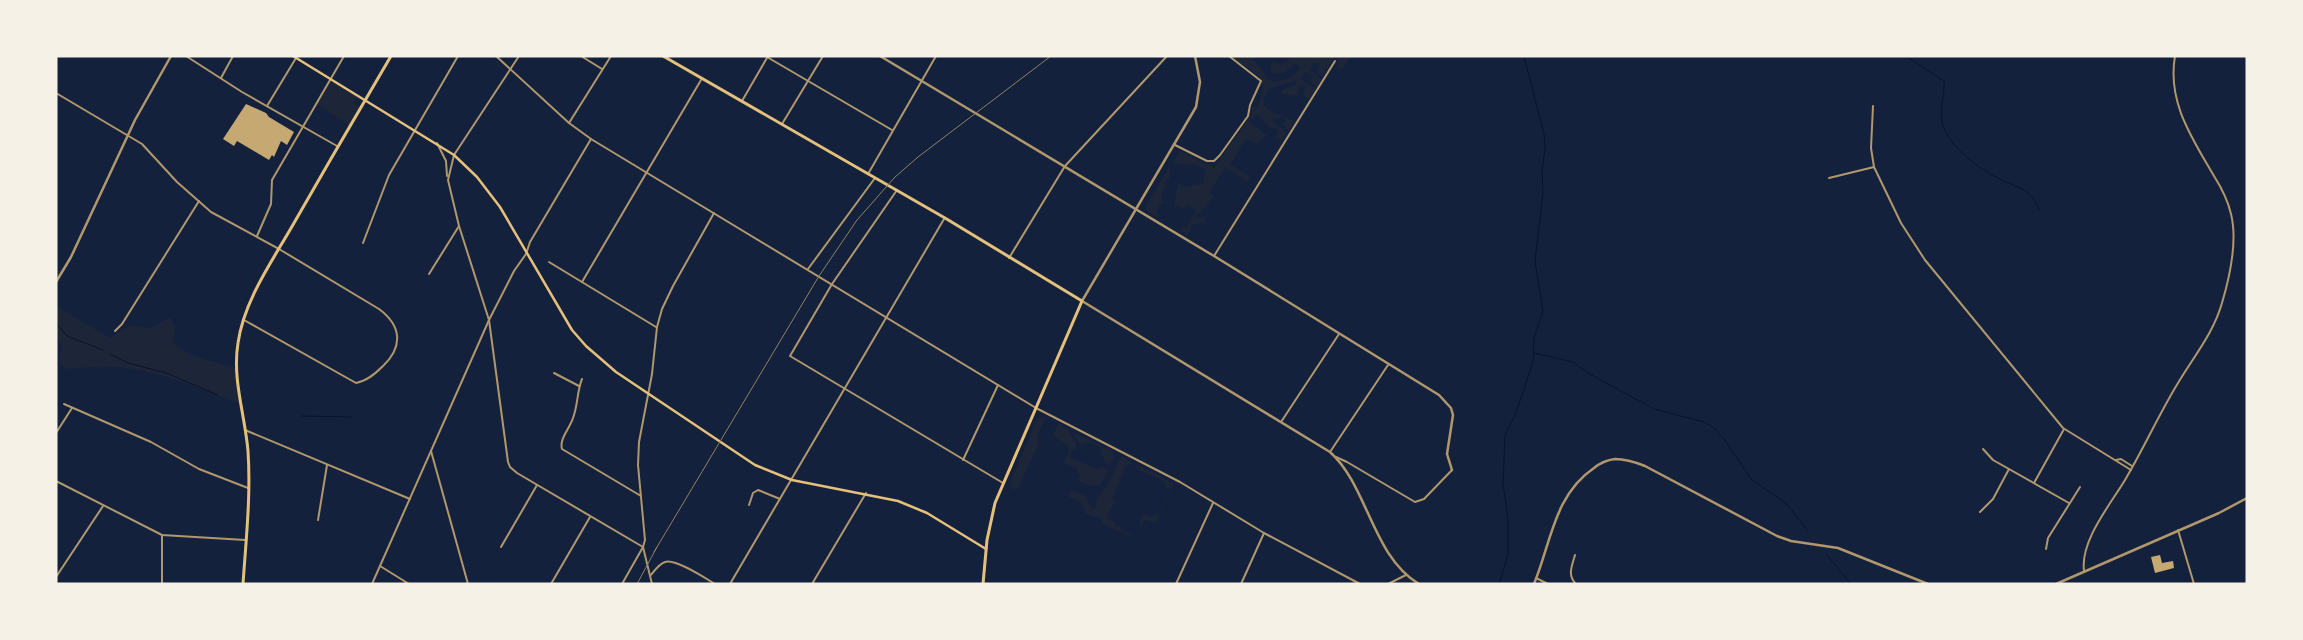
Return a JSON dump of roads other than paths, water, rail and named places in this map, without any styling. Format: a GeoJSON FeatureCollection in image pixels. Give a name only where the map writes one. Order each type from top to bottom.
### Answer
{"type":"FeatureCollection","features":[{"type":"Feature","properties":{"kind":"main road"},"geometry":{"type":"LineString","coordinates":[[243,584],[248,450],[236,359],[244,320],[279,248],[390,56]]}},
{"type":"Feature","properties":{"kind":"main road"},"geometry":{"type":"LineString","coordinates":[[664,56],[945,218],[1082,301],[1003,483],[990,522],[983,584]]}},
{"type":"Feature","properties":{"kind":"main road"},"geometry":{"type":"LineString","coordinates":[[295,57],[454,155],[495,200],[565,320],[586,346],[616,372],[744,459],[792,480],[866,493],[915,507],[986,549]]}},
{"type":"Feature","properties":{"kind":"street"},"geometry":{"type":"LineString","coordinates":[[56,282],[71,257],[128,135],[171,56]]}},
{"type":"Feature","properties":{"kind":"street"},"geometry":{"type":"LineString","coordinates":[[186,56],[337,146]]}},
{"type":"Feature","properties":{"kind":"street"},"geometry":{"type":"LineString","coordinates":[[221,78],[233,56]]}},
{"type":"Feature","properties":{"kind":"street"},"geometry":{"type":"LineString","coordinates":[[257,236],[270,204],[272,180],[344,56]]}},
{"type":"Feature","properties":{"kind":"street"},"geometry":{"type":"LineString","coordinates":[[363,243],[389,175],[458,56]]}},
{"type":"Feature","properties":{"kind":"street"},"geometry":{"type":"LineString","coordinates":[[496,56],[569,123],[591,139],[715,212],[886,319],[1036,408],[1180,482],[1264,533],[1330,570],[1360,584]]}},
{"type":"Feature","properties":{"kind":"street"},"geometry":{"type":"LineString","coordinates":[[448,180],[454,155],[519,56]]}},
{"type":"Feature","properties":{"kind":"street"},"geometry":{"type":"LineString","coordinates":[[581,56],[603,70]]}},
{"type":"Feature","properties":{"kind":"street"},"geometry":{"type":"LineString","coordinates":[[569,123],[611,56]]}},
{"type":"Feature","properties":{"kind":"street"},"geometry":{"type":"LineString","coordinates":[[742,101],[768,56],[892,130]]}},
{"type":"Feature","properties":{"kind":"street"},"geometry":{"type":"LineString","coordinates":[[782,124],[823,56]]}},
{"type":"Feature","properties":{"kind":"street"},"geometry":{"type":"LineString","coordinates":[[880,56],[1137,209],[1439,395],[1451,408],[1453,422],[1447,459],[1452,470],[1424,499],[1415,502],[1336,457],[1082,301],[1137,209],[1192,116],[1198,101],[1200,82],[1195,56]]}},
{"type":"Feature","properties":{"kind":"street"},"geometry":{"type":"LineString","coordinates":[[868,174],[936,56]]}},
{"type":"Feature","properties":{"kind":"street"},"geometry":{"type":"LineString","coordinates":[[1009,258],[1065,166],[1167,56]]}},
{"type":"Feature","properties":{"kind":"street"},"geometry":{"type":"LineString","coordinates":[[1175,145],[1207,160],[1216,159],[1248,116],[1250,105],[1262,83],[1261,80],[1229,56]]}},
{"type":"Feature","properties":{"kind":"street"},"geometry":{"type":"LineString","coordinates":[[2084,571],[2083,556],[2087,546],[2131,470],[2178,382],[2201,349],[2213,326],[2225,290],[2231,261],[2233,241],[2232,214],[2217,181],[2177,106],[2173,78],[2175,56]]}},
{"type":"Feature","properties":{"kind":"street"},"geometry":{"type":"LineString","coordinates":[[267,106],[295,57]]}},
{"type":"Feature","properties":{"kind":"street"},"geometry":{"type":"LineString","coordinates":[[1214,256],[1335,61]]}},
{"type":"Feature","properties":{"kind":"street"},"geometry":{"type":"LineString","coordinates":[[582,282],[702,78]]}},
{"type":"Feature","properties":{"kind":"street"},"geometry":{"type":"LineString","coordinates":[[56,93],[128,135],[150,151],[177,182],[222,219],[279,248],[386,314],[394,326],[398,343],[389,360],[372,376],[359,382],[352,382],[244,320]]}},
{"type":"Feature","properties":{"kind":"street"},"geometry":{"type":"LineString","coordinates":[[1873,106],[1871,148],[1874,167],[1901,223],[1925,260],[2064,429],[2131,470]]}},
{"type":"Feature","properties":{"kind":"street"},"geometry":{"type":"LineString","coordinates":[[372,584],[489,320],[514,271],[526,254],[530,242],[591,139]]}},
{"type":"Feature","properties":{"kind":"street"},"geometry":{"type":"LineString","coordinates":[[437,143],[446,161],[448,180],[459,226],[489,320],[510,467],[590,517],[643,547]]}},
{"type":"Feature","properties":{"kind":"street"},"geometry":{"type":"LineString","coordinates":[[1829,178],[1874,167]]}},
{"type":"Feature","properties":{"kind":"street"},"geometry":{"type":"LineString","coordinates":[[808,269],[875,178]]}},
{"type":"Feature","properties":{"kind":"street"},"geometry":{"type":"LineString","coordinates":[[895,190],[832,284],[790,356],[1003,483]]}},
{"type":"Feature","properties":{"kind":"street"},"geometry":{"type":"LineString","coordinates":[[115,331],[122,324],[198,201]]}},
{"type":"Feature","properties":{"kind":"street"},"geometry":{"type":"LineString","coordinates":[[652,584],[643,547],[644,520],[639,442],[657,328],[662,309],[673,286],[715,212]]}},
{"type":"Feature","properties":{"kind":"street"},"geometry":{"type":"LineString","coordinates":[[730,584],[945,218]]}},
{"type":"Feature","properties":{"kind":"street"},"geometry":{"type":"LineString","coordinates":[[429,274],[459,226]]}},
{"type":"Feature","properties":{"kind":"street"},"geometry":{"type":"LineString","coordinates":[[549,262],[657,328]]}},
{"type":"Feature","properties":{"kind":"street"},"geometry":{"type":"LineString","coordinates":[[1281,422],[1339,334]]}},
{"type":"Feature","properties":{"kind":"street"},"geometry":{"type":"LineString","coordinates":[[1330,452],[1388,364]]}},
{"type":"Feature","properties":{"kind":"street"},"geometry":{"type":"LineString","coordinates":[[554,373],[578,386]]}},
{"type":"Feature","properties":{"kind":"street"},"geometry":{"type":"LineString","coordinates":[[582,379],[578,386],[576,408],[562,441],[562,448],[641,496]]}},
{"type":"Feature","properties":{"kind":"street"},"geometry":{"type":"LineString","coordinates":[[963,460],[998,386]]}},
{"type":"Feature","properties":{"kind":"street"},"geometry":{"type":"LineString","coordinates":[[64,404],[151,442],[198,469],[248,488]]}},
{"type":"Feature","properties":{"kind":"street"},"geometry":{"type":"LineString","coordinates":[[56,433],[72,408]]}},
{"type":"Feature","properties":{"kind":"street"},"geometry":{"type":"LineString","coordinates":[[2034,483],[2064,429]]}},
{"type":"Feature","properties":{"kind":"street"},"geometry":{"type":"LineString","coordinates":[[245,430],[410,499]]}},
{"type":"Feature","properties":{"kind":"street"},"geometry":{"type":"LineString","coordinates":[[1982,449],[1993,460],[2069,503]]}},
{"type":"Feature","properties":{"kind":"street"},"geometry":{"type":"LineString","coordinates":[[431,451],[468,584]]}},
{"type":"Feature","properties":{"kind":"street"},"geometry":{"type":"LineString","coordinates":[[1336,457],[1383,544],[1407,574],[1419,584]]}},
{"type":"Feature","properties":{"kind":"street"},"geometry":{"type":"LineString","coordinates":[[1534,584],[1548,548],[1554,520],[1563,501],[1575,484],[1588,471],[1613,459],[1630,461],[1644,466],[1790,541],[1838,548],[1928,584]]}},
{"type":"Feature","properties":{"kind":"street"},"geometry":{"type":"LineString","coordinates":[[2116,460],[2121,459],[2133,466]]}},
{"type":"Feature","properties":{"kind":"street"},"geometry":{"type":"LineString","coordinates":[[318,520],[327,465]]}},
{"type":"Feature","properties":{"kind":"street"},"geometry":{"type":"LineString","coordinates":[[1980,512],[1993,499],[2009,469]]}},
{"type":"Feature","properties":{"kind":"street"},"geometry":{"type":"LineString","coordinates":[[56,481],[162,535],[246,540]]}},
{"type":"Feature","properties":{"kind":"street"},"geometry":{"type":"LineString","coordinates":[[501,547],[537,485]]}},
{"type":"Feature","properties":{"kind":"street"},"geometry":{"type":"LineString","coordinates":[[2046,549],[2048,538],[2080,488]]}},
{"type":"Feature","properties":{"kind":"street"},"geometry":{"type":"LineString","coordinates":[[749,505],[753,493],[758,490],[780,499]]}},
{"type":"Feature","properties":{"kind":"street"},"geometry":{"type":"LineString","coordinates":[[812,584],[866,493]]}},
{"type":"Feature","properties":{"kind":"street"},"geometry":{"type":"LineString","coordinates":[[2056,584],[2219,513],[2247,498]]}},
{"type":"Feature","properties":{"kind":"street"},"geometry":{"type":"LineString","coordinates":[[1176,584],[1213,503]]}},
{"type":"Feature","properties":{"kind":"street"},"geometry":{"type":"LineString","coordinates":[[56,577],[103,506]]}},
{"type":"Feature","properties":{"kind":"street"},"geometry":{"type":"LineString","coordinates":[[551,584],[590,517]]}},
{"type":"Feature","properties":{"kind":"street"},"geometry":{"type":"LineString","coordinates":[[2178,530],[2194,584]]}},
{"type":"Feature","properties":{"kind":"street"},"geometry":{"type":"LineString","coordinates":[[1241,584],[1264,533]]}},
{"type":"Feature","properties":{"kind":"street"},"geometry":{"type":"LineString","coordinates":[[162,535],[162,584]]}},
{"type":"Feature","properties":{"kind":"street"},"geometry":{"type":"LineString","coordinates":[[622,584],[643,547]]}},
{"type":"Feature","properties":{"kind":"street"},"geometry":{"type":"LineString","coordinates":[[1570,584],[1575,555]]}},
{"type":"Feature","properties":{"kind":"street"},"geometry":{"type":"LineString","coordinates":[[650,575],[664,562],[668,561],[688,569],[715,584]]}},
{"type":"Feature","properties":{"kind":"street"},"geometry":{"type":"LineString","coordinates":[[380,566],[409,584]]}},
{"type":"Feature","properties":{"kind":"street"},"geometry":{"type":"LineString","coordinates":[[1388,584],[1407,574]]}},
{"type":"Feature","properties":{"kind":"street"},"geometry":{"type":"LineString","coordinates":[[1536,578],[1548,584]]}},
{"type":"Feature","properties":{"kind":"street"},"geometry":{"type":"LineString","coordinates":[[1572,580],[1576,584]]}},
{"type":"Feature","properties":{"kind":"waterway"},"geometry":{"type":"LineString","coordinates":[[1499,584],[1508,554],[1508,520],[1503,483],[1505,435],[1516,413],[1533,362],[1534,337],[1543,312],[1535,261],[1543,193],[1544,134],[1524,56]]}},
{"type":"Feature","properties":{"kind":"waterway"},"geometry":{"type":"LineString","coordinates":[[1906,56],[1944,81],[1942,123],[1958,149],[1984,170],[2025,190],[2033,198],[2039,210]]}},
{"type":"Feature","properties":{"kind":"waterway"},"geometry":{"type":"LineString","coordinates":[[56,323],[67,336],[103,350]]}},
{"type":"Feature","properties":{"kind":"waterway"},"geometry":{"type":"LineString","coordinates":[[1534,353],[1573,362],[1588,373],[1654,409],[1704,422],[1713,427],[1724,439],[1752,480],[1786,503],[1808,531]]}},
{"type":"Feature","properties":{"kind":"waterway"},"geometry":{"type":"LineString","coordinates":[[110,354],[128,363],[166,373],[218,395]]}},
{"type":"Feature","properties":{"kind":"waterway"},"geometry":{"type":"LineString","coordinates":[[301,416],[352,417]]}},
{"type":"Feature","properties":{"kind":"waterway"},"geometry":{"type":"LineString","coordinates":[[1826,554],[1851,584]]}},
{"type":"Feature","properties":{"kind":"railway"},"geometry":{"type":"LineString","coordinates":[[654,552],[819,276],[857,220],[895,177],[918,157],[1051,56]]}},
{"type":"Feature","properties":{"kind":"railway"},"geometry":{"type":"LineString","coordinates":[[637,584],[657,547]]}}]}
